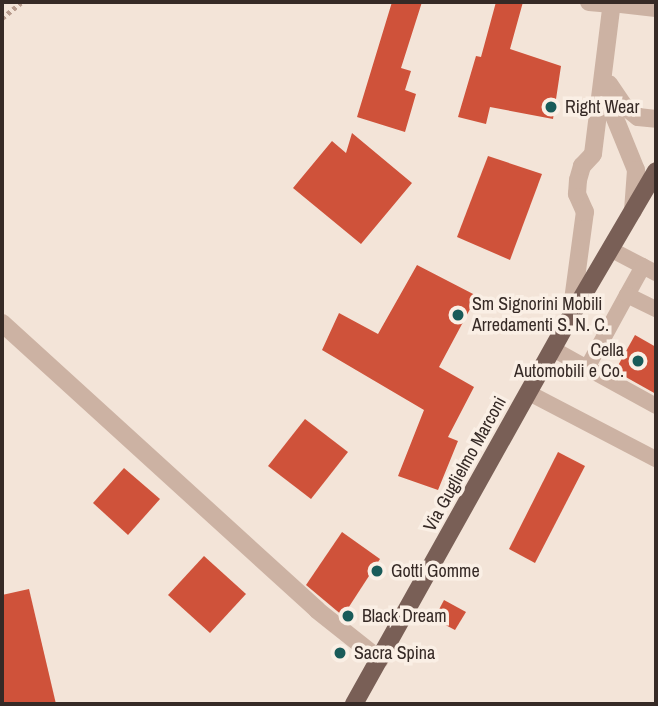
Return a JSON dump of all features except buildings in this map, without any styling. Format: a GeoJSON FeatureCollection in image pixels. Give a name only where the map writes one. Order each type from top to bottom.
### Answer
{"type":"FeatureCollection","features":[{"type":"Feature","properties":{"kind":"main road","name":"Via Guglielmo Marconi"},"geometry":{"type":"LineString","coordinates":[[354,704],[552,349],[656,171]]}},
{"type":"Feature","properties":{"kind":"street"},"geometry":{"type":"LineString","coordinates":[[571,316],[585,212],[577,194],[578,180],[582,166],[593,154],[612,3],[589,2]]}},
{"type":"Feature","properties":{"kind":"street"},"geometry":{"type":"LineString","coordinates":[[603,74],[624,106],[638,117],[656,119]]}},
{"type":"Feature","properties":{"kind":"street"},"geometry":{"type":"LineString","coordinates":[[603,74],[610,106],[636,170],[633,211]]}},
{"type":"Feature","properties":{"kind":"street"},"geometry":{"type":"LineString","coordinates":[[2,323],[317,610],[380,660]]}},
{"type":"Feature","properties":{"kind":"lane"},"geometry":{"type":"LineString","coordinates":[[612,3],[656,9]]}},
{"type":"Feature","properties":{"kind":"lane"},"geometry":{"type":"LineString","coordinates":[[587,368],[627,295],[650,270],[610,249]]}},
{"type":"Feature","properties":{"kind":"lane"},"geometry":{"type":"LineString","coordinates":[[627,295],[656,309]]}},
{"type":"Feature","properties":{"kind":"lane"},"geometry":{"type":"LineString","coordinates":[[552,349],[656,406]]}},
{"type":"Feature","properties":{"kind":"lane"},"geometry":{"type":"LineString","coordinates":[[529,393],[656,459]]}},
{"type":"Feature","properties":{"kind":"path"},"geometry":{"type":"LineString","coordinates":[[2,18],[22,2]]}},
{"type":"Feature","properties":{"kind":"place","name":"Right Wear"},"geometry":{"type":"Point","coordinates":[551,107]}},
{"type":"Feature","properties":{"kind":"place","name":"Sm Signorini Mobili Arredamenti S. N. C."},"geometry":{"type":"Point","coordinates":[458,315]}},
{"type":"Feature","properties":{"kind":"place","name":"Cella Automobili e Co."},"geometry":{"type":"Point","coordinates":[638,361]}},
{"type":"Feature","properties":{"kind":"place","name":"Gotti Gomme"},"geometry":{"type":"Point","coordinates":[377,571]}},
{"type":"Feature","properties":{"kind":"place","name":"Black Dream"},"geometry":{"type":"Point","coordinates":[348,616]}},
{"type":"Feature","properties":{"kind":"place","name":"Sacra Spina"},"geometry":{"type":"Point","coordinates":[340,653]}}]}
